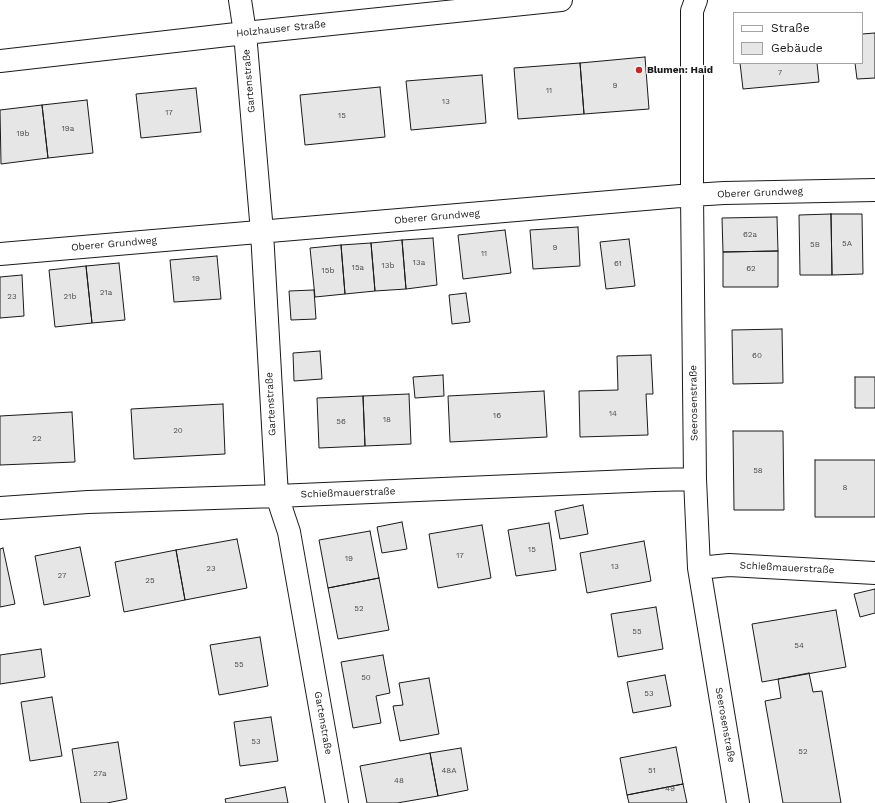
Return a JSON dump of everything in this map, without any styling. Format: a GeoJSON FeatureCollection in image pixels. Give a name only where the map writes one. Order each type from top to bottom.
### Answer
{"type":"FeatureCollection","features":[{"type":"Feature","properties":{"kind":"street","name":"Gartenstraße"},"geometry":{"type":"LineString","coordinates":[[240,0],[245,33],[262,232],[277,496],[288,532],[337,803]]}},
{"type":"Feature","properties":{"kind":"street","name":"Holzhauser Straße"},"geometry":{"type":"LineString","coordinates":[[0,61],[481,4],[561,0]]}},
{"type":"Feature","properties":{"kind":"street","name":"Seerosenstraße"},"geometry":{"type":"LineString","coordinates":[[696,0],[692,11],[692,195],[695,480],[699,568],[738,803]]}},
{"type":"Feature","properties":{"kind":"street","name":"Oberer Grundweg"},"geometry":{"type":"LineString","coordinates":[[0,254],[692,195],[875,190]]}},
{"type":"Feature","properties":{"kind":"street","name":"Schießmauerstraße"},"geometry":{"type":"LineString","coordinates":[[0,508],[88,502],[277,496],[646,480],[695,480]]}},
{"type":"Feature","properties":{"kind":"street","name":"Schießmauerstraße"},"geometry":{"type":"LineString","coordinates":[[699,568],[729,565],[875,573]]}},
{"type":"Feature","properties":{"kind":"building"},"geometry":{"type":"Polygon","coordinates":[[[875,33],[875,78],[857,79],[855,64],[863,64],[863,34],[875,33]]]}},
{"type":"Feature","properties":{"kind":"building"},"geometry":{"type":"Polygon","coordinates":[[[645,57],[649,109],[584,114],[580,63],[645,57]]]}},
{"type":"Feature","properties":{"kind":"building"},"geometry":{"type":"Polygon","coordinates":[[[580,63],[584,114],[518,119],[514,68],[580,63]]]}},
{"type":"Feature","properties":{"kind":"building"},"geometry":{"type":"Polygon","coordinates":[[[740,64],[817,64],[819,82],[743,89],[740,64]]]}},
{"type":"Feature","properties":{"kind":"building"},"geometry":{"type":"Polygon","coordinates":[[[482,75],[486,123],[411,130],[406,81],[482,75]]]}},
{"type":"Feature","properties":{"kind":"building"},"geometry":{"type":"Polygon","coordinates":[[[380,87],[385,137],[305,145],[300,95],[380,87]]]}},
{"type":"Feature","properties":{"kind":"building"},"geometry":{"type":"Polygon","coordinates":[[[196,88],[201,132],[141,138],[136,94],[196,88]]]}},
{"type":"Feature","properties":{"kind":"building"},"geometry":{"type":"Polygon","coordinates":[[[87,100],[93,153],[48,158],[42,105],[87,100]]]}},
{"type":"Feature","properties":{"kind":"building"},"geometry":{"type":"Polygon","coordinates":[[[42,105],[48,158],[1,164],[0,110],[42,105]]]}},
{"type":"Feature","properties":{"kind":"building"},"geometry":{"type":"Polygon","coordinates":[[[831,214],[862,214],[863,274],[832,275],[831,214]]]}},
{"type":"Feature","properties":{"kind":"building"},"geometry":{"type":"Polygon","coordinates":[[[831,214],[832,275],[800,275],[799,215],[831,214]]]}},
{"type":"Feature","properties":{"kind":"building"},"geometry":{"type":"Polygon","coordinates":[[[777,217],[778,251],[723,252],[722,218],[777,217]]]}},
{"type":"Feature","properties":{"kind":"building"},"geometry":{"type":"Polygon","coordinates":[[[578,227],[580,266],[533,269],[530,230],[578,227]]]}},
{"type":"Feature","properties":{"kind":"building"},"geometry":{"type":"Polygon","coordinates":[[[505,230],[511,273],[463,279],[458,235],[505,230]]]}},
{"type":"Feature","properties":{"kind":"building"},"geometry":{"type":"Polygon","coordinates":[[[433,238],[437,285],[406,289],[402,240],[433,238]]]}},
{"type":"Feature","properties":{"kind":"building"},"geometry":{"type":"Polygon","coordinates":[[[629,239],[635,286],[606,289],[600,242],[629,239]]]}},
{"type":"Feature","properties":{"kind":"building"},"geometry":{"type":"Polygon","coordinates":[[[402,240],[406,289],[375,291],[371,243],[402,240]]]}},
{"type":"Feature","properties":{"kind":"building"},"geometry":{"type":"Polygon","coordinates":[[[371,243],[375,291],[345,294],[341,245],[371,243]]]}},
{"type":"Feature","properties":{"kind":"building"},"geometry":{"type":"Polygon","coordinates":[[[341,245],[345,294],[315,297],[310,248],[341,245]]]}},
{"type":"Feature","properties":{"kind":"building"},"geometry":{"type":"Polygon","coordinates":[[[778,251],[778,287],[723,287],[723,252],[778,251]]]}},
{"type":"Feature","properties":{"kind":"building"},"geometry":{"type":"Polygon","coordinates":[[[217,256],[221,299],[174,302],[170,260],[217,256]]]}},
{"type":"Feature","properties":{"kind":"building"},"geometry":{"type":"Polygon","coordinates":[[[119,263],[125,320],[92,323],[86,266],[119,263]]]}},
{"type":"Feature","properties":{"kind":"building"},"geometry":{"type":"Polygon","coordinates":[[[86,266],[92,323],[55,327],[49,270],[86,266]]]}},
{"type":"Feature","properties":{"kind":"building"},"geometry":{"type":"Polygon","coordinates":[[[22,275],[24,316],[0,318],[0,277],[22,275]]]}},
{"type":"Feature","properties":{"kind":"building"},"geometry":{"type":"Polygon","coordinates":[[[314,290],[316,319],[291,320],[289,291],[314,290]]]}},
{"type":"Feature","properties":{"kind":"building"},"geometry":{"type":"Polygon","coordinates":[[[466,293],[470,322],[452,324],[449,295],[466,293]]]}},
{"type":"Feature","properties":{"kind":"building"},"geometry":{"type":"Polygon","coordinates":[[[782,329],[783,383],[733,384],[732,330],[782,329]]]}},
{"type":"Feature","properties":{"kind":"building"},"geometry":{"type":"Polygon","coordinates":[[[320,351],[322,379],[294,381],[293,353],[320,351]]]}},
{"type":"Feature","properties":{"kind":"building"},"geometry":{"type":"Polygon","coordinates":[[[651,355],[653,394],[646,394],[648,435],[580,437],[579,391],[618,390],[617,356],[651,355]]]}},
{"type":"Feature","properties":{"kind":"building"},"geometry":{"type":"Polygon","coordinates":[[[443,375],[444,396],[415,398],[413,377],[443,375]]]}},
{"type":"Feature","properties":{"kind":"building"},"geometry":{"type":"Polygon","coordinates":[[[855,377],[875,377],[875,408],[855,408],[855,377]]]}},
{"type":"Feature","properties":{"kind":"building"},"geometry":{"type":"Polygon","coordinates":[[[544,391],[547,437],[450,442],[448,396],[544,391]]]}},
{"type":"Feature","properties":{"kind":"building"},"geometry":{"type":"Polygon","coordinates":[[[409,394],[411,444],[365,446],[363,396],[409,394]]]}},
{"type":"Feature","properties":{"kind":"building"},"geometry":{"type":"Polygon","coordinates":[[[363,396],[365,446],[319,448],[317,398],[363,396]]]}},
{"type":"Feature","properties":{"kind":"building"},"geometry":{"type":"Polygon","coordinates":[[[223,404],[225,454],[134,459],[131,409],[223,404]]]}},
{"type":"Feature","properties":{"kind":"building"},"geometry":{"type":"Polygon","coordinates":[[[72,412],[75,462],[0,465],[0,416],[72,412]]]}},
{"type":"Feature","properties":{"kind":"building"},"geometry":{"type":"Polygon","coordinates":[[[733,431],[783,431],[784,510],[734,510],[733,431]]]}},
{"type":"Feature","properties":{"kind":"building"},"geometry":{"type":"Polygon","coordinates":[[[815,460],[875,460],[875,517],[815,517],[815,460]]]}},
{"type":"Feature","properties":{"kind":"building"},"geometry":{"type":"Polygon","coordinates":[[[583,505],[588,534],[560,539],[555,511],[583,505]]]}},
{"type":"Feature","properties":{"kind":"building"},"geometry":{"type":"Polygon","coordinates":[[[402,522],[407,549],[382,553],[377,527],[402,522]]]}},
{"type":"Feature","properties":{"kind":"building"},"geometry":{"type":"Polygon","coordinates":[[[549,523],[556,570],[516,576],[508,530],[549,523]]]}},
{"type":"Feature","properties":{"kind":"building"},"geometry":{"type":"Polygon","coordinates":[[[482,525],[491,578],[438,588],[429,534],[482,525]]]}},
{"type":"Feature","properties":{"kind":"building"},"geometry":{"type":"Polygon","coordinates":[[[370,531],[379,578],[328,588],[319,540],[370,531]]]}},
{"type":"Feature","properties":{"kind":"building"},"geometry":{"type":"Polygon","coordinates":[[[237,539],[247,588],[185,600],[176,550],[237,539]]]}},
{"type":"Feature","properties":{"kind":"building"},"geometry":{"type":"Polygon","coordinates":[[[644,541],[651,581],[587,593],[580,553],[644,541]]]}},
{"type":"Feature","properties":{"kind":"building"},"geometry":{"type":"Polygon","coordinates":[[[80,547],[90,596],[44,605],[35,556],[80,547]]]}},
{"type":"Feature","properties":{"kind":"building"},"geometry":{"type":"Polygon","coordinates":[[[3,548],[15,604],[0,607],[0,549],[3,548]]]}},
{"type":"Feature","properties":{"kind":"building"},"geometry":{"type":"Polygon","coordinates":[[[176,550],[185,600],[124,612],[115,562],[176,550]]]}},
{"type":"Feature","properties":{"kind":"building"},"geometry":{"type":"Polygon","coordinates":[[[379,578],[389,630],[338,639],[328,588],[379,578]]]}},
{"type":"Feature","properties":{"kind":"building"},"geometry":{"type":"Polygon","coordinates":[[[875,589],[875,613],[860,617],[854,594],[875,589]]]}},
{"type":"Feature","properties":{"kind":"building"},"geometry":{"type":"Polygon","coordinates":[[[656,607],[663,649],[618,657],[611,614],[656,607]]]}},
{"type":"Feature","properties":{"kind":"building"},"geometry":{"type":"Polygon","coordinates":[[[836,610],[846,667],[762,682],[752,624],[836,610]]]}},
{"type":"Feature","properties":{"kind":"building"},"geometry":{"type":"Polygon","coordinates":[[[260,637],[268,686],[219,695],[210,645],[260,637]]]}},
{"type":"Feature","properties":{"kind":"building"},"geometry":{"type":"Polygon","coordinates":[[[41,649],[45,677],[0,684],[0,655],[41,649]]]}},
{"type":"Feature","properties":{"kind":"building"},"geometry":{"type":"Polygon","coordinates":[[[383,655],[390,693],[376,696],[381,723],[353,728],[341,662],[383,655]]]}},
{"type":"Feature","properties":{"kind":"building"},"geometry":{"type":"Polygon","coordinates":[[[809,673],[813,692],[822,691],[841,803],[783,803],[765,701],[781,698],[778,679],[809,673]]]}},
{"type":"Feature","properties":{"kind":"building"},"geometry":{"type":"Polygon","coordinates":[[[665,675],[671,706],[633,713],[627,682],[665,675]]]}},
{"type":"Feature","properties":{"kind":"building"},"geometry":{"type":"Polygon","coordinates":[[[429,678],[439,734],[400,741],[393,706],[403,705],[399,683],[429,678]]]}},
{"type":"Feature","properties":{"kind":"building"},"geometry":{"type":"Polygon","coordinates":[[[52,697],[62,756],[30,761],[21,702],[52,697]]]}},
{"type":"Feature","properties":{"kind":"building"},"geometry":{"type":"Polygon","coordinates":[[[271,717],[278,761],[240,766],[234,722],[271,717]]]}},
{"type":"Feature","properties":{"kind":"building"},"geometry":{"type":"Polygon","coordinates":[[[118,742],[127,799],[107,803],[81,803],[72,749],[118,742]]]}},
{"type":"Feature","properties":{"kind":"building"},"geometry":{"type":"Polygon","coordinates":[[[676,747],[683,784],[627,795],[620,758],[676,747]]]}},
{"type":"Feature","properties":{"kind":"building"},"geometry":{"type":"Polygon","coordinates":[[[461,748],[468,790],[438,796],[430,753],[461,748]]]}},
{"type":"Feature","properties":{"kind":"building"},"geometry":{"type":"Polygon","coordinates":[[[430,753],[438,796],[397,803],[367,803],[360,766],[430,753]]]}},
{"type":"Feature","properties":{"kind":"building"},"geometry":{"type":"Polygon","coordinates":[[[683,784],[687,803],[629,803],[627,795],[683,784]]]}},
{"type":"Feature","properties":{"kind":"building"},"geometry":{"type":"Polygon","coordinates":[[[285,787],[288,803],[226,803],[225,799],[285,787]]]}},
{"type":"Feature","properties":{"kind":"place","name":"Blumen: Haid"},"geometry":{"type":"Point","coordinates":[639,70]}}]}
